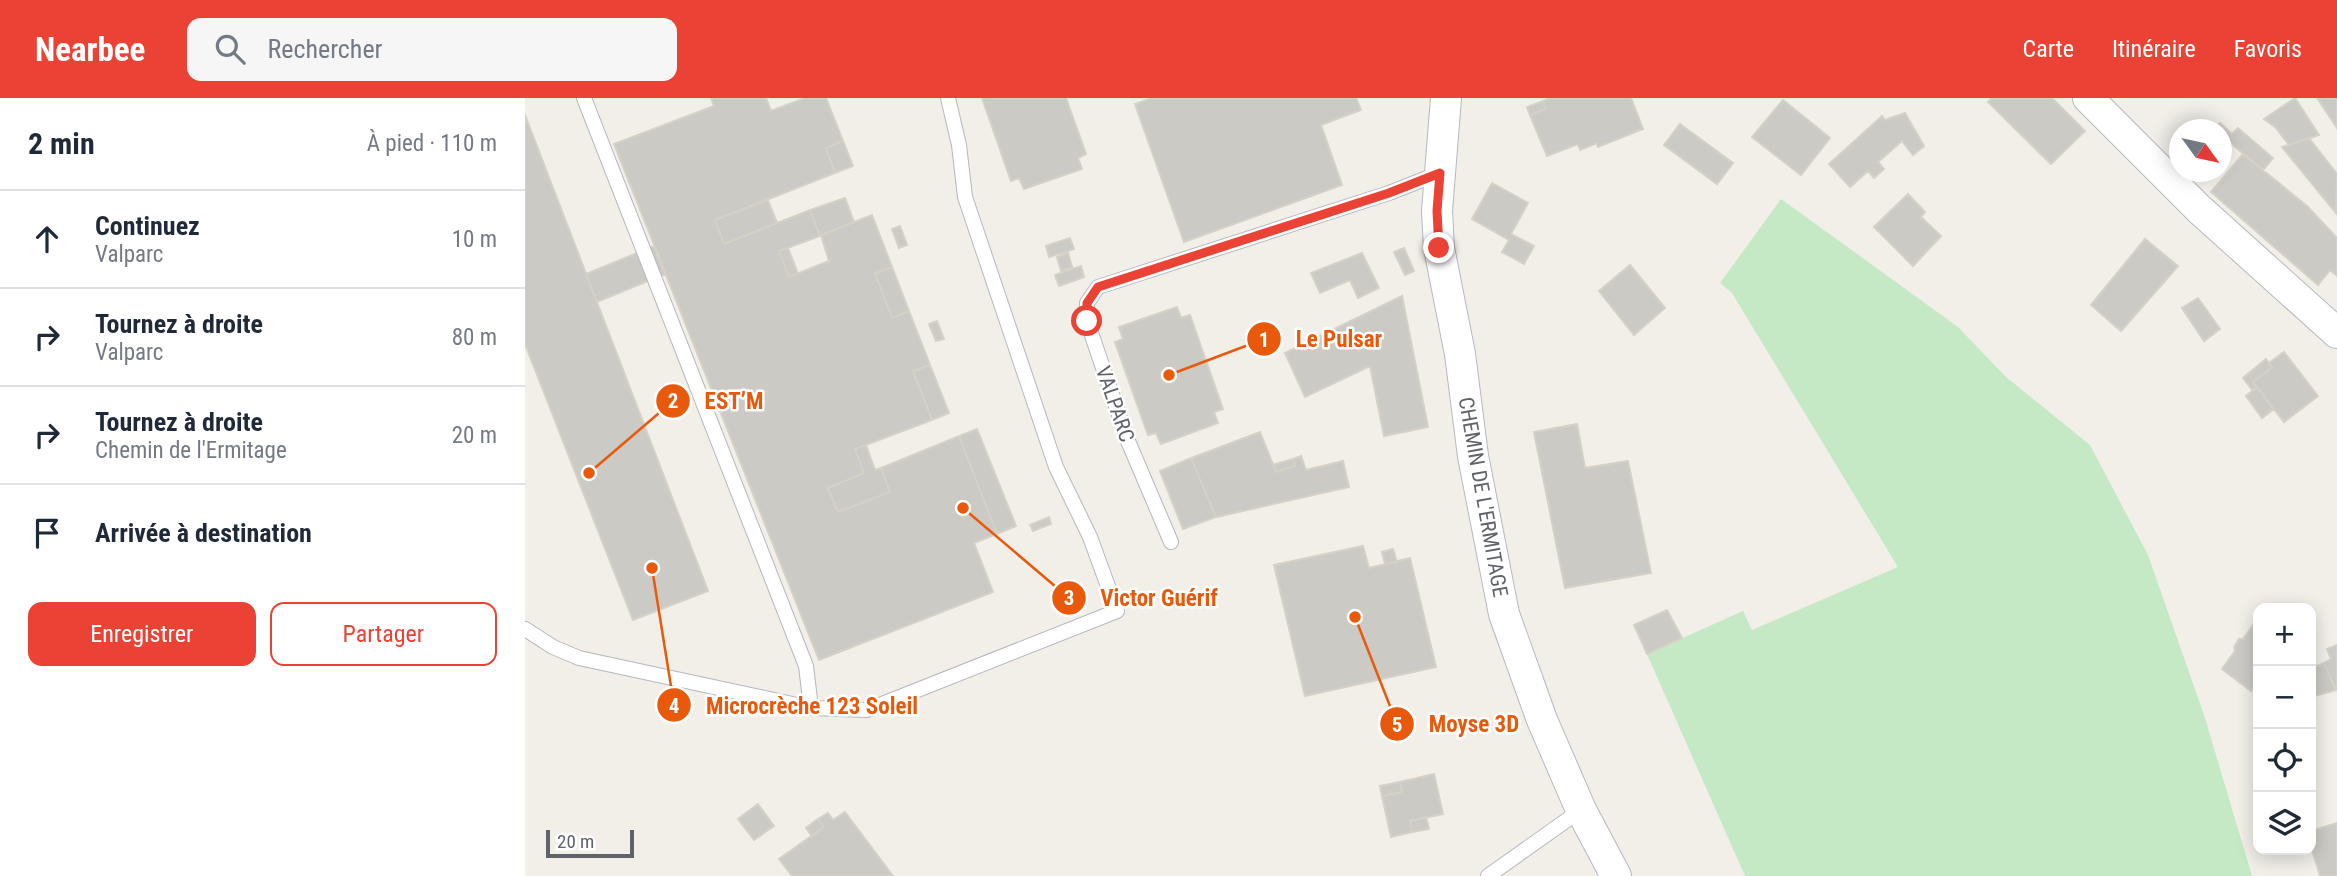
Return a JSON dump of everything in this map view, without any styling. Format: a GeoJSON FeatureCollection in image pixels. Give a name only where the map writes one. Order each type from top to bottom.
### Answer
{"type":"FeatureCollection","features":[{"type":"Feature","properties":{"kind":"street","name":"CHEMIN DE L'ERMITAGE"},"geometry":{"type":"LineString","coordinates":[[1446,98],[1437,211],[1439,248],[1460,354],[1473,456],[1504,614],[1542,720],[1581,810],[1616,876]]}},
{"type":"Feature","properties":{"kind":"street"},"geometry":{"type":"LineString","coordinates":[[2088,98],[2199,209],[2337,333]]}},
{"type":"Feature","properties":{"kind":"lane"},"geometry":{"type":"LineString","coordinates":[[584,98],[806,666],[811,708]]}},
{"type":"Feature","properties":{"kind":"lane"},"geometry":{"type":"LineString","coordinates":[[525,629],[553,647],[579,658],[811,708],[867,710],[1117,611],[1090,537],[1056,467],[969,210],[959,145],[947,98]]}},
{"type":"Feature","properties":{"kind":"lane","name":"VALPARC"},"geometry":{"type":"LineString","coordinates":[[1171,542],[1128,441],[1087,321],[1087,303],[1098,287],[1389,193],[1440,173]]}},
{"type":"Feature","properties":{"kind":"lane"},"geometry":{"type":"LineString","coordinates":[[1488,876],[1581,810]]}},
{"type":"Feature","properties":{"kind":"green space"},"geometry":{"type":"Polygon","coordinates":[[[1781,199],[1958,327],[2006,377],[2090,445],[2148,555],[2205,718],[2252,876],[1745,876],[1647,654],[1743,611],[1752,630],[1898,567],[1732,293],[1720,283],[1781,199]]]}},
{"type":"Feature","properties":{"kind":"building"},"geometry":{"type":"Polygon","coordinates":[[[711,98],[766,98],[771,111],[805,98],[826,98],[843,141],[826,148],[835,173],[715,220],[724,244],[810,210],[820,236],[779,251],[789,277],[829,261],[821,235],[872,215],[892,267],[875,273],[892,318],[909,311],[930,365],[913,371],[932,420],[855,449],[864,473],[828,488],[838,512],[890,492],[881,468],[959,436],[997,534],[974,543],[993,592],[819,660],[614,144],[714,106],[711,98]]]}},
{"type":"Feature","properties":{"kind":"building"},"geometry":{"type":"Polygon","coordinates":[[[982,98],[1066,98],[1086,154],[1078,158],[1082,169],[1024,189],[1019,178],[1011,181],[982,98]]]}},
{"type":"Feature","properties":{"kind":"building"},"geometry":{"type":"Polygon","coordinates":[[[1152,98],[1356,98],[1361,110],[1321,125],[1342,185],[1184,242],[1135,104],[1152,98]]]}},
{"type":"Feature","properties":{"kind":"building"},"geometry":{"type":"Polygon","coordinates":[[[1550,98],[1631,98],[1643,129],[1598,147],[1597,143],[1580,150],[1578,144],[1547,156],[1530,115],[1546,109],[1543,101],[1550,98]]]}},
{"type":"Feature","properties":{"kind":"building"},"geometry":{"type":"Polygon","coordinates":[[[1992,98],[2052,98],[2085,131],[2051,164],[1988,102],[1992,98]]]}},
{"type":"Feature","properties":{"kind":"building"},"geometry":{"type":"Polygon","coordinates":[[[2295,98],[2319,135],[2289,145],[2275,127],[2264,119],[2295,98]]]}},
{"type":"Feature","properties":{"kind":"building"},"geometry":{"type":"Polygon","coordinates":[[[2317,98],[2337,98],[2337,128],[2317,98]]]}},
{"type":"Feature","properties":{"kind":"building"},"geometry":{"type":"Polygon","coordinates":[[[1783,100],[1830,138],[1801,175],[1752,137],[1783,100]]]}},
{"type":"Feature","properties":{"kind":"building"},"geometry":{"type":"Polygon","coordinates":[[[1543,101],[1546,109],[1530,115],[1527,107],[1543,101]]]}},
{"type":"Feature","properties":{"kind":"building"},"geometry":{"type":"Polygon","coordinates":[[[1905,113],[1924,146],[1913,155],[1902,141],[1878,162],[1884,169],[1874,178],[1868,171],[1850,187],[1829,164],[1882,116],[1885,120],[1905,113]]]}},
{"type":"Feature","properties":{"kind":"building"},"geometry":{"type":"Polygon","coordinates":[[[525,115],[708,591],[633,620],[525,344],[525,115]]]}},
{"type":"Feature","properties":{"kind":"building"},"geometry":{"type":"Polygon","coordinates":[[[1680,124],[1733,163],[1717,184],[1664,145],[1680,124]]]}},
{"type":"Feature","properties":{"kind":"building"},"geometry":{"type":"Polygon","coordinates":[[[2238,128],[2273,158],[2263,170],[2232,144],[2232,134],[2238,128]]]}},
{"type":"Feature","properties":{"kind":"building"},"geometry":{"type":"Polygon","coordinates":[[[2309,138],[2337,174],[2336,213],[2282,147],[2309,138]]]}},
{"type":"Feature","properties":{"kind":"building"},"geometry":{"type":"Polygon","coordinates":[[[843,141],[853,166],[835,173],[826,148],[843,141]]]}},
{"type":"Feature","properties":{"kind":"building"},"geometry":{"type":"Polygon","coordinates":[[[2243,154],[2307,206],[2337,238],[2337,276],[2330,270],[2318,285],[2211,192],[2219,182],[2232,182],[2232,167],[2243,154]]]}},
{"type":"Feature","properties":{"kind":"building"},"geometry":{"type":"Polygon","coordinates":[[[1492,183],[1528,203],[1511,234],[1534,246],[1524,264],[1502,252],[1509,240],[1472,219],[1492,183]]]}},
{"type":"Feature","properties":{"kind":"building"},"geometry":{"type":"Polygon","coordinates":[[[1908,194],[1925,212],[1921,217],[1941,236],[1913,266],[1874,227],[1908,194]]]}},
{"type":"Feature","properties":{"kind":"building"},"geometry":{"type":"Polygon","coordinates":[[[845,198],[854,222],[820,236],[810,210],[845,198]]]}},
{"type":"Feature","properties":{"kind":"building"},"geometry":{"type":"Polygon","coordinates":[[[768,200],[777,223],[724,244],[715,220],[768,200]]]}},
{"type":"Feature","properties":{"kind":"building"},"geometry":{"type":"Polygon","coordinates":[[[900,226],[907,245],[899,248],[892,229],[900,226]]]}},
{"type":"Feature","properties":{"kind":"building"},"geometry":{"type":"Polygon","coordinates":[[[1070,238],[1074,249],[1049,257],[1046,246],[1070,238]]]}},
{"type":"Feature","properties":{"kind":"building"},"geometry":{"type":"Polygon","coordinates":[[[2145,239],[2178,266],[2121,331],[2091,305],[2145,239]]]}},
{"type":"Feature","properties":{"kind":"building"},"geometry":{"type":"Polygon","coordinates":[[[654,246],[665,274],[597,302],[586,274],[654,246]]]}},
{"type":"Feature","properties":{"kind":"building"},"geometry":{"type":"Polygon","coordinates":[[[788,248],[798,274],[789,277],[779,251],[788,248]]]}},
{"type":"Feature","properties":{"kind":"building"},"geometry":{"type":"Polygon","coordinates":[[[1404,248],[1414,271],[1405,275],[1394,252],[1404,248]]]}},
{"type":"Feature","properties":{"kind":"building"},"geometry":{"type":"Polygon","coordinates":[[[1068,253],[1072,267],[1061,271],[1057,257],[1068,253]]]}},
{"type":"Feature","properties":{"kind":"building"},"geometry":{"type":"Polygon","coordinates":[[[1362,253],[1379,288],[1358,298],[1350,280],[1320,293],[1311,273],[1362,253]]]}},
{"type":"Feature","properties":{"kind":"building"},"geometry":{"type":"Polygon","coordinates":[[[1630,265],[1665,308],[1634,335],[1599,291],[1630,265]]]}},
{"type":"Feature","properties":{"kind":"building"},"geometry":{"type":"Polygon","coordinates":[[[1081,266],[1084,277],[1059,286],[1055,275],[1081,266]]]}},
{"type":"Feature","properties":{"kind":"building"},"geometry":{"type":"Polygon","coordinates":[[[892,267],[909,311],[892,318],[875,273],[892,267]]]}},
{"type":"Feature","properties":{"kind":"building"},"geometry":{"type":"Polygon","coordinates":[[[1402,296],[1428,427],[1384,436],[1370,366],[1305,397],[1285,353],[1402,296]]]}},
{"type":"Feature","properties":{"kind":"building"},"geometry":{"type":"Polygon","coordinates":[[[2198,298],[2220,329],[2204,341],[2182,308],[2198,298]]]}},
{"type":"Feature","properties":{"kind":"building"},"geometry":{"type":"Polygon","coordinates":[[[1177,307],[1181,318],[1190,315],[1223,409],[1214,412],[1218,423],[1161,444],[1156,433],[1148,435],[1115,342],[1123,339],[1119,327],[1177,307]]]}},
{"type":"Feature","properties":{"kind":"building"},"geometry":{"type":"Polygon","coordinates":[[[937,321],[944,339],[936,341],[929,324],[937,321]]]}},
{"type":"Feature","properties":{"kind":"building"},"geometry":{"type":"Polygon","coordinates":[[[2284,352],[2318,396],[2284,422],[2253,382],[2272,367],[2269,363],[2284,352]]]}},
{"type":"Feature","properties":{"kind":"building"},"geometry":{"type":"Polygon","coordinates":[[[2266,359],[2272,367],[2253,382],[2257,387],[2253,391],[2243,378],[2266,359]]]}},
{"type":"Feature","properties":{"kind":"building"},"geometry":{"type":"Polygon","coordinates":[[[930,365],[949,413],[932,420],[913,371],[930,365]]]}},
{"type":"Feature","properties":{"kind":"building"},"geometry":{"type":"Polygon","coordinates":[[[2257,387],[2274,409],[2262,418],[2246,396],[2257,387]]]}},
{"type":"Feature","properties":{"kind":"building"},"geometry":{"type":"Polygon","coordinates":[[[1577,424],[1585,468],[1628,461],[1651,573],[1565,588],[1534,432],[1577,424]]]}},
{"type":"Feature","properties":{"kind":"building"},"geometry":{"type":"Polygon","coordinates":[[[977,429],[1016,526],[997,534],[959,436],[977,429]]]}},
{"type":"Feature","properties":{"kind":"building"},"geometry":{"type":"Polygon","coordinates":[[[1260,432],[1276,472],[1295,466],[1293,459],[1301,456],[1306,470],[1343,461],[1349,487],[1216,517],[1191,458],[1260,432]]]}},
{"type":"Feature","properties":{"kind":"building"},"geometry":{"type":"Polygon","coordinates":[[[866,445],[875,470],[881,468],[890,492],[838,512],[828,488],[864,473],[855,449],[866,445]]]}},
{"type":"Feature","properties":{"kind":"building"},"geometry":{"type":"Polygon","coordinates":[[[1191,458],[1216,517],[1183,529],[1160,471],[1191,458]]]}},
{"type":"Feature","properties":{"kind":"building"},"geometry":{"type":"Polygon","coordinates":[[[1293,459],[1295,466],[1276,472],[1273,465],[1293,459]]]}},
{"type":"Feature","properties":{"kind":"building"},"geometry":{"type":"Polygon","coordinates":[[[1049,517],[1051,524],[1033,531],[1030,525],[1049,517]]]}},
{"type":"Feature","properties":{"kind":"building"},"geometry":{"type":"Polygon","coordinates":[[[1363,546],[1369,568],[1410,558],[1436,667],[1305,696],[1274,565],[1363,546]]]}},
{"type":"Feature","properties":{"kind":"building"},"geometry":{"type":"Polygon","coordinates":[[[1393,549],[1397,562],[1385,564],[1382,552],[1393,549]]]}},
{"type":"Feature","properties":{"kind":"building"},"geometry":{"type":"Polygon","coordinates":[[[1667,610],[1682,638],[1647,654],[1634,625],[1667,610]]]}},
{"type":"Feature","properties":{"kind":"building"},"geometry":{"type":"Polygon","coordinates":[[[2253,625],[2251,691],[2222,669],[2235,651],[2234,647],[2239,639],[2243,639],[2253,625]]]}},
{"type":"Feature","properties":{"kind":"building"},"geometry":{"type":"Polygon","coordinates":[[[2337,645],[2336,690],[2324,663],[2331,659],[2327,649],[2337,645]]]}},
{"type":"Feature","properties":{"kind":"building"},"geometry":{"type":"Polygon","coordinates":[[[2324,663],[2336,690],[2316,696],[2316,666],[2324,663]]]}},
{"type":"Feature","properties":{"kind":"building"},"geometry":{"type":"Polygon","coordinates":[[[1434,774],[1443,814],[1410,821],[1412,832],[1391,837],[1382,796],[1402,792],[1400,782],[1434,774]]]}},
{"type":"Feature","properties":{"kind":"building"},"geometry":{"type":"Polygon","coordinates":[[[1400,782],[1402,792],[1382,796],[1380,786],[1400,782]]]}},
{"type":"Feature","properties":{"kind":"building"},"geometry":{"type":"Polygon","coordinates":[[[758,804],[774,826],[754,840],[738,819],[758,804]]]}},
{"type":"Feature","properties":{"kind":"building"},"geometry":{"type":"Polygon","coordinates":[[[845,812],[893,876],[792,876],[779,859],[824,827],[818,819],[828,813],[833,820],[845,812]]]}},
{"type":"Feature","properties":{"kind":"building"},"geometry":{"type":"Polygon","coordinates":[[[1426,817],[1429,829],[1412,832],[1410,821],[1426,817]]]}},
{"type":"Feature","properties":{"kind":"building"},"geometry":{"type":"Polygon","coordinates":[[[818,819],[824,827],[812,836],[806,828],[818,819]]]}},
{"type":"Feature","properties":{"kind":"building"},"geometry":{"type":"Polygon","coordinates":[[[2337,823],[2337,876],[2320,876],[2314,855],[2316,855],[2316,829],[2337,823]]]}},
{"type":"Feature","properties":{"kind":"place","name":"Le Pulsar"},"geometry":{"type":"Point","coordinates":[1169,375]}},
{"type":"Feature","properties":{"kind":"place","name":"EST’M"},"geometry":{"type":"Point","coordinates":[589,473]}},
{"type":"Feature","properties":{"kind":"place","name":"Victor Guérif"},"geometry":{"type":"Point","coordinates":[963,508]}},
{"type":"Feature","properties":{"kind":"place","name":"Microcrèche 123 Soleil"},"geometry":{"type":"Point","coordinates":[652,568]}},
{"type":"Feature","properties":{"kind":"place","name":"Moyse 3D"},"geometry":{"type":"Point","coordinates":[1355,617]}},
{"type":"Feature","properties":{"kind":"route"},"geometry":{"type":"LineString","coordinates":[[1087,321],[1087,303],[1098,287],[1389,193],[1440,173],[1437,211],[1439,248]]}}]}
